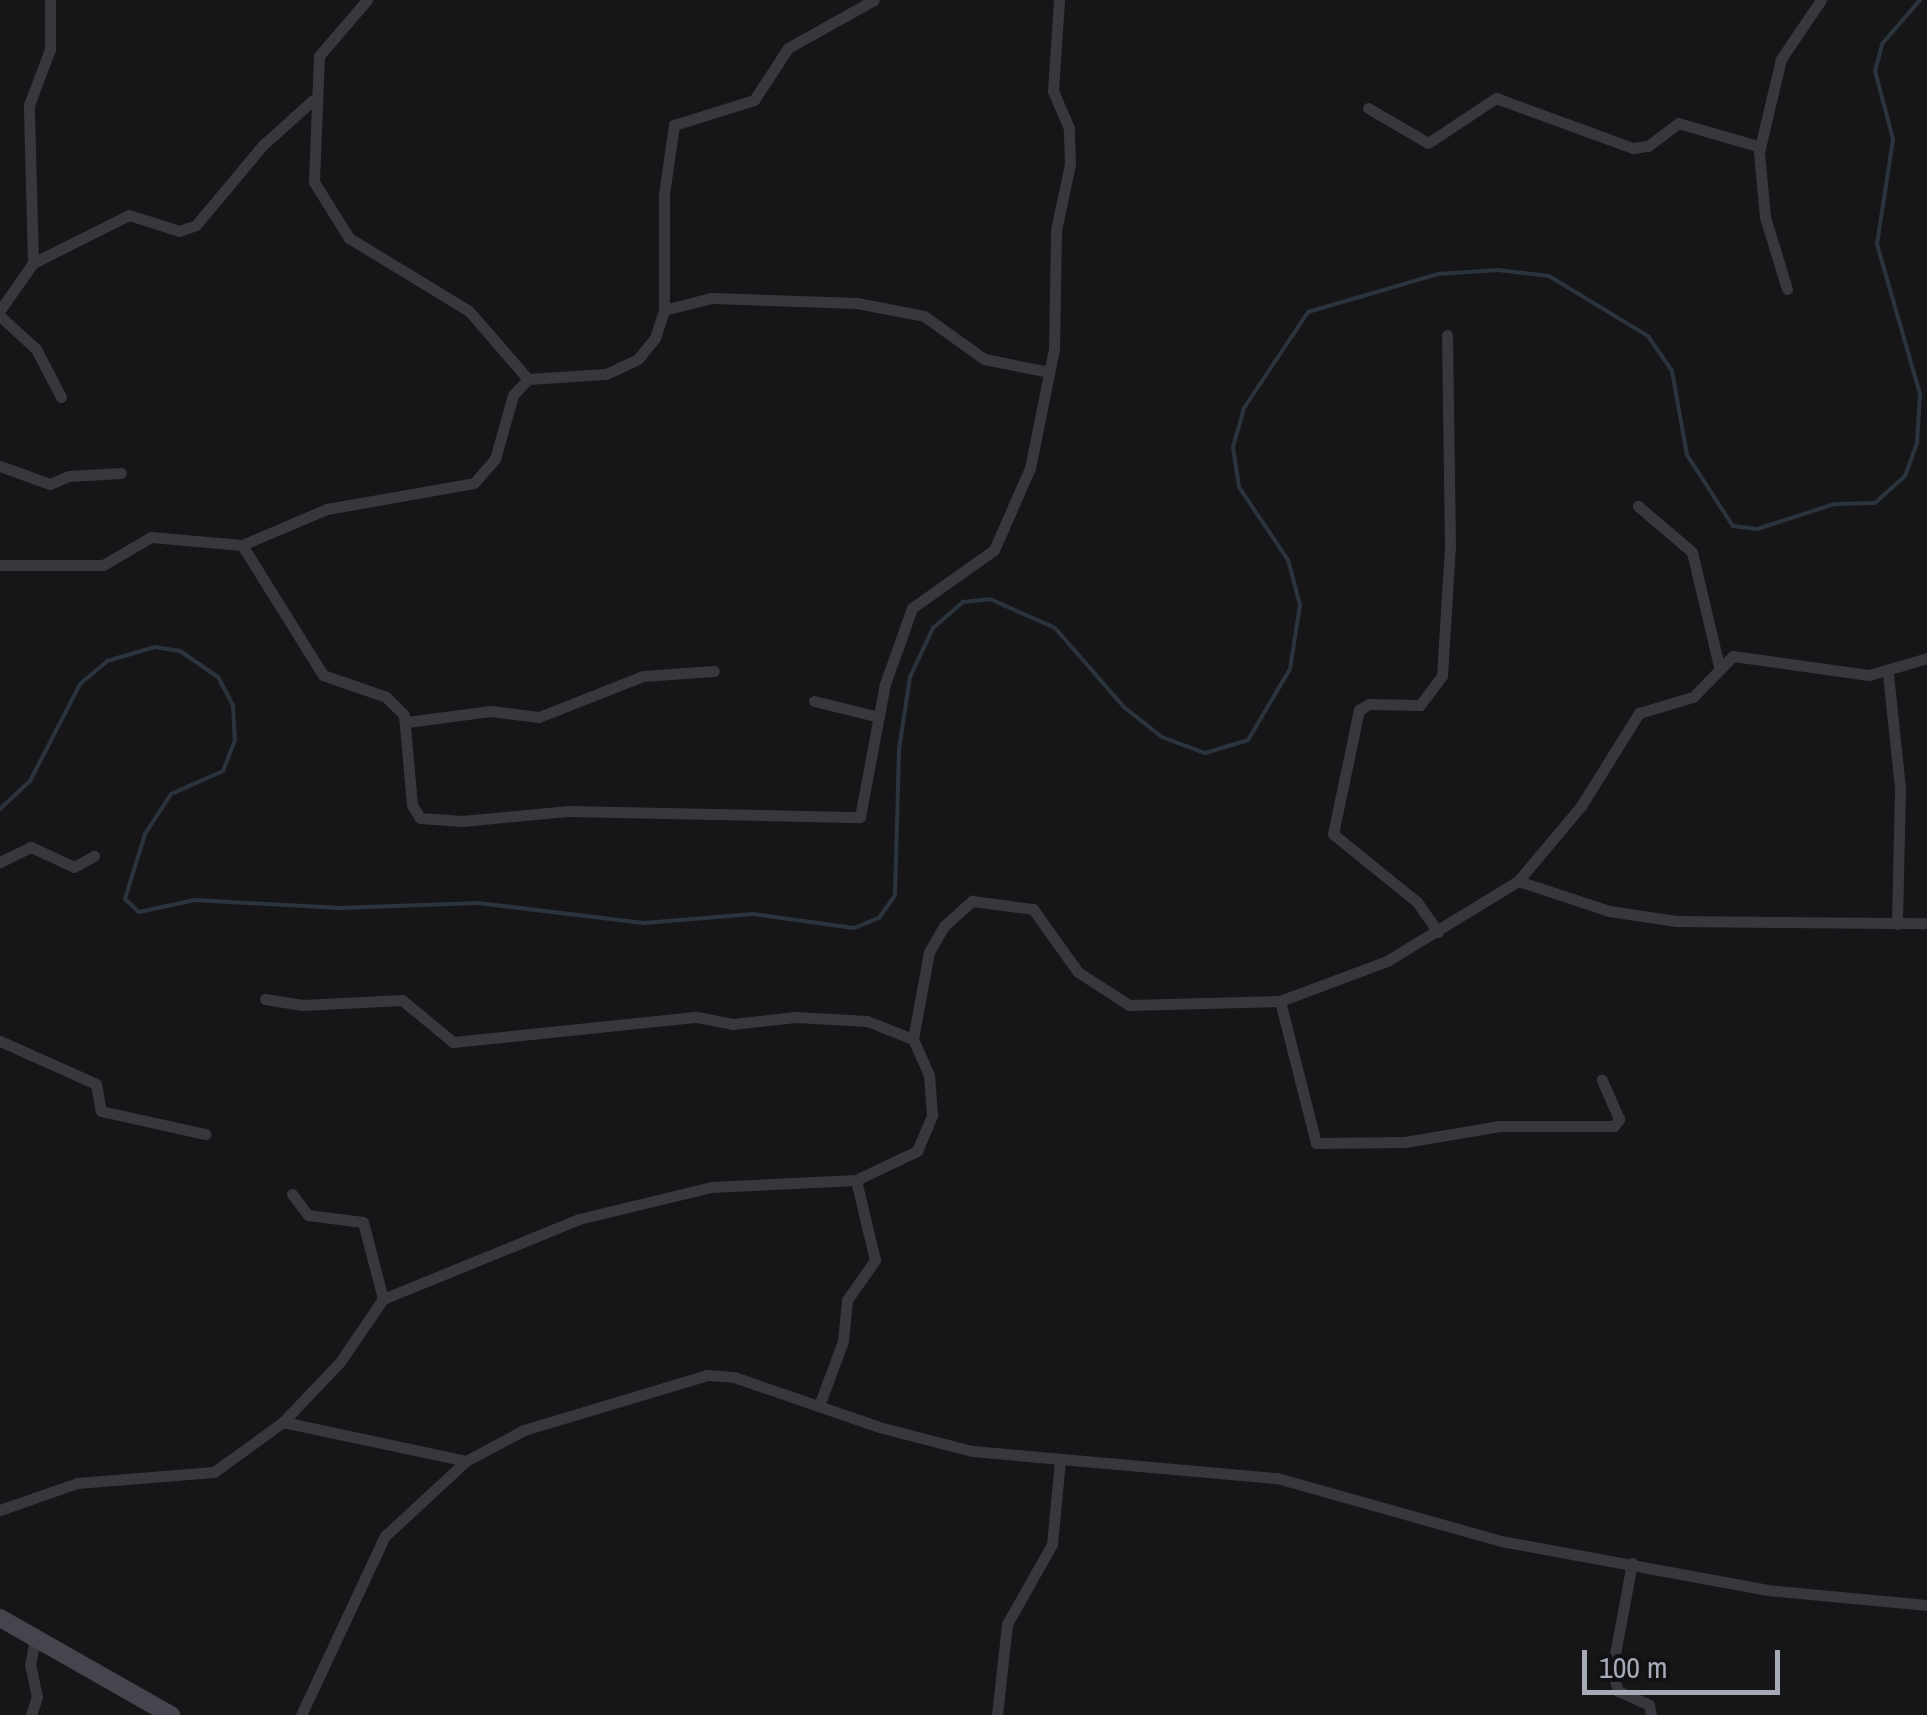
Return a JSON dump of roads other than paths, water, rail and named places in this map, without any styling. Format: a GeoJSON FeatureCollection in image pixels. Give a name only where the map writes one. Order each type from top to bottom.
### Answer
{"type":"FeatureCollection","features":[{"type":"Feature","properties":{"kind":"street"},"geometry":{"type":"LineString","coordinates":[[34,263],[29,105],[50,50],[50,0]]}},
{"type":"Feature","properties":{"kind":"street"},"geometry":{"type":"LineString","coordinates":[[367,0],[322,48],[314,100],[314,182],[334,206],[343,231],[470,311],[528,379],[565,380],[621,369],[649,348],[664,310],[672,128],[754,100],[788,48],[874,0]]}},
{"type":"Feature","properties":{"kind":"street"},"geometry":{"type":"LineString","coordinates":[[242,545],[322,675],[386,697],[407,722],[412,805],[426,820],[586,811],[847,821],[861,816],[879,717],[912,608],[934,587],[973,570],[1002,538],[1030,468],[1048,372],[1059,279],[1056,230],[1070,164],[1070,128],[1053,91],[1059,0]]}},
{"type":"Feature","properties":{"kind":"street"},"geometry":{"type":"LineString","coordinates":[[1788,288],[1765,217],[1761,147],[1781,59],[1821,0]]}},
{"type":"Feature","properties":{"kind":"street"},"geometry":{"type":"LineString","coordinates":[[1368,108],[1428,143],[1496,98],[1633,148],[1648,146],[1678,123],[1761,147]]}},
{"type":"Feature","properties":{"kind":"street"},"geometry":{"type":"LineString","coordinates":[[61,396],[36,349],[0,313],[34,263],[129,216],[179,230],[196,225],[263,145],[314,100]]}},
{"type":"Feature","properties":{"kind":"street"},"geometry":{"type":"LineString","coordinates":[[664,310],[723,297],[858,303],[924,316],[979,356],[1048,372]]}},
{"type":"Feature","properties":{"kind":"street"},"geometry":{"type":"LineString","coordinates":[[1438,932],[1408,894],[1333,834],[1359,710],[1368,704],[1420,705],[1442,676],[1450,547],[1447,335]]}},
{"type":"Feature","properties":{"kind":"street"},"geometry":{"type":"LineString","coordinates":[[0,566],[103,564],[150,537],[242,545],[328,509],[466,488],[495,459],[513,395],[528,379]]}},
{"type":"Feature","properties":{"kind":"street"},"geometry":{"type":"LineString","coordinates":[[0,466],[50,484],[69,476],[121,473]]}},
{"type":"Feature","properties":{"kind":"street"},"geometry":{"type":"LineString","coordinates":[[1638,506],[1692,552],[1720,666]]}},
{"type":"Feature","properties":{"kind":"street"},"geometry":{"type":"LineString","coordinates":[[0,1510],[77,1483],[204,1477],[283,1422],[340,1362],[383,1299],[600,1212],[711,1186],[856,1180],[917,1151],[930,1129],[929,1076],[912,1040],[934,938],[981,898],[1034,909],[1078,972],[1130,1004],[1280,1000],[1387,961],[1518,881],[1581,806],[1640,712],[1693,697],[1720,666],[1744,654],[1832,672],[1888,674],[1927,658]]}},
{"type":"Feature","properties":{"kind":"street"},"geometry":{"type":"LineString","coordinates":[[407,722],[490,711],[540,717],[643,676],[714,671]]}},
{"type":"Feature","properties":{"kind":"street"},"geometry":{"type":"LineString","coordinates":[[1888,674],[1900,790],[1897,924]]}},
{"type":"Feature","properties":{"kind":"street"},"geometry":{"type":"LineString","coordinates":[[814,701],[879,717]]}},
{"type":"Feature","properties":{"kind":"street"},"geometry":{"type":"LineString","coordinates":[[0,862],[30,847],[74,867],[94,856]]}},
{"type":"Feature","properties":{"kind":"street"},"geometry":{"type":"LineString","coordinates":[[1518,881],[1610,910],[1676,921],[1927,923]]}},
{"type":"Feature","properties":{"kind":"street"},"geometry":{"type":"LineString","coordinates":[[265,999],[303,1005],[402,1000],[454,1042],[698,1017],[738,1024],[796,1017],[866,1022],[912,1040]]}},
{"type":"Feature","properties":{"kind":"street"},"geometry":{"type":"LineString","coordinates":[[1280,1000],[1316,1143],[1404,1142],[1500,1126],[1614,1126],[1618,1118],[1602,1080]]}},
{"type":"Feature","properties":{"kind":"street"},"geometry":{"type":"LineString","coordinates":[[0,1041],[96,1084],[101,1111],[205,1134]]}},
{"type":"Feature","properties":{"kind":"street"},"geometry":{"type":"LineString","coordinates":[[820,1403],[842,1341],[847,1300],[875,1260],[856,1180]]}},
{"type":"Feature","properties":{"kind":"street"},"geometry":{"type":"LineString","coordinates":[[292,1194],[308,1215],[363,1222],[383,1299]]}},
{"type":"Feature","properties":{"kind":"street"},"geometry":{"type":"LineString","coordinates":[[301,1715],[385,1536],[466,1461],[524,1430],[706,1375],[820,1403],[932,1442],[1060,1461],[1277,1478],[1501,1540],[1767,1590],[1927,1605]]}},
{"type":"Feature","properties":{"kind":"street"},"geometry":{"type":"LineString","coordinates":[[283,1422],[466,1461]]}},
{"type":"Feature","properties":{"kind":"street"},"geometry":{"type":"LineString","coordinates":[[997,1715],[1006,1624],[1052,1544],[1060,1461]]}},
{"type":"Feature","properties":{"kind":"street"},"geometry":{"type":"LineString","coordinates":[[1632,1563],[1612,1670],[1618,1691],[1649,1706],[1651,1715]]}},
{"type":"Feature","properties":{"kind":"street"},"geometry":{"type":"LineString","coordinates":[[0,1618],[171,1715]]}},
{"type":"Feature","properties":{"kind":"street"},"geometry":{"type":"LineString","coordinates":[[30,1715],[37,1697],[30,1665],[35,1638]]}},
{"type":"Feature","properties":{"kind":"waterway"},"geometry":{"type":"LineString","coordinates":[[0,809],[30,781],[80,684],[107,661],[155,647],[180,651],[218,677],[233,705],[235,740],[223,771],[171,794],[145,834],[125,899],[139,912],[195,900],[340,908],[478,903],[644,923],[753,914],[854,928],[879,918],[895,895],[899,749],[910,677],[933,628],[963,602],[990,599],[1055,628],[1124,707],[1162,737],[1205,753],[1248,740],[1290,669],[1300,605],[1288,560],[1239,487],[1233,447],[1244,408],[1308,312],[1438,274],[1498,270],[1549,276],[1648,336],[1672,371],[1687,455],[1733,526],[1757,529],[1835,504],[1875,503],[1905,476],[1917,443],[1920,394],[1877,244],[1893,139],[1875,71],[1882,44],[1920,0]]}}]}
